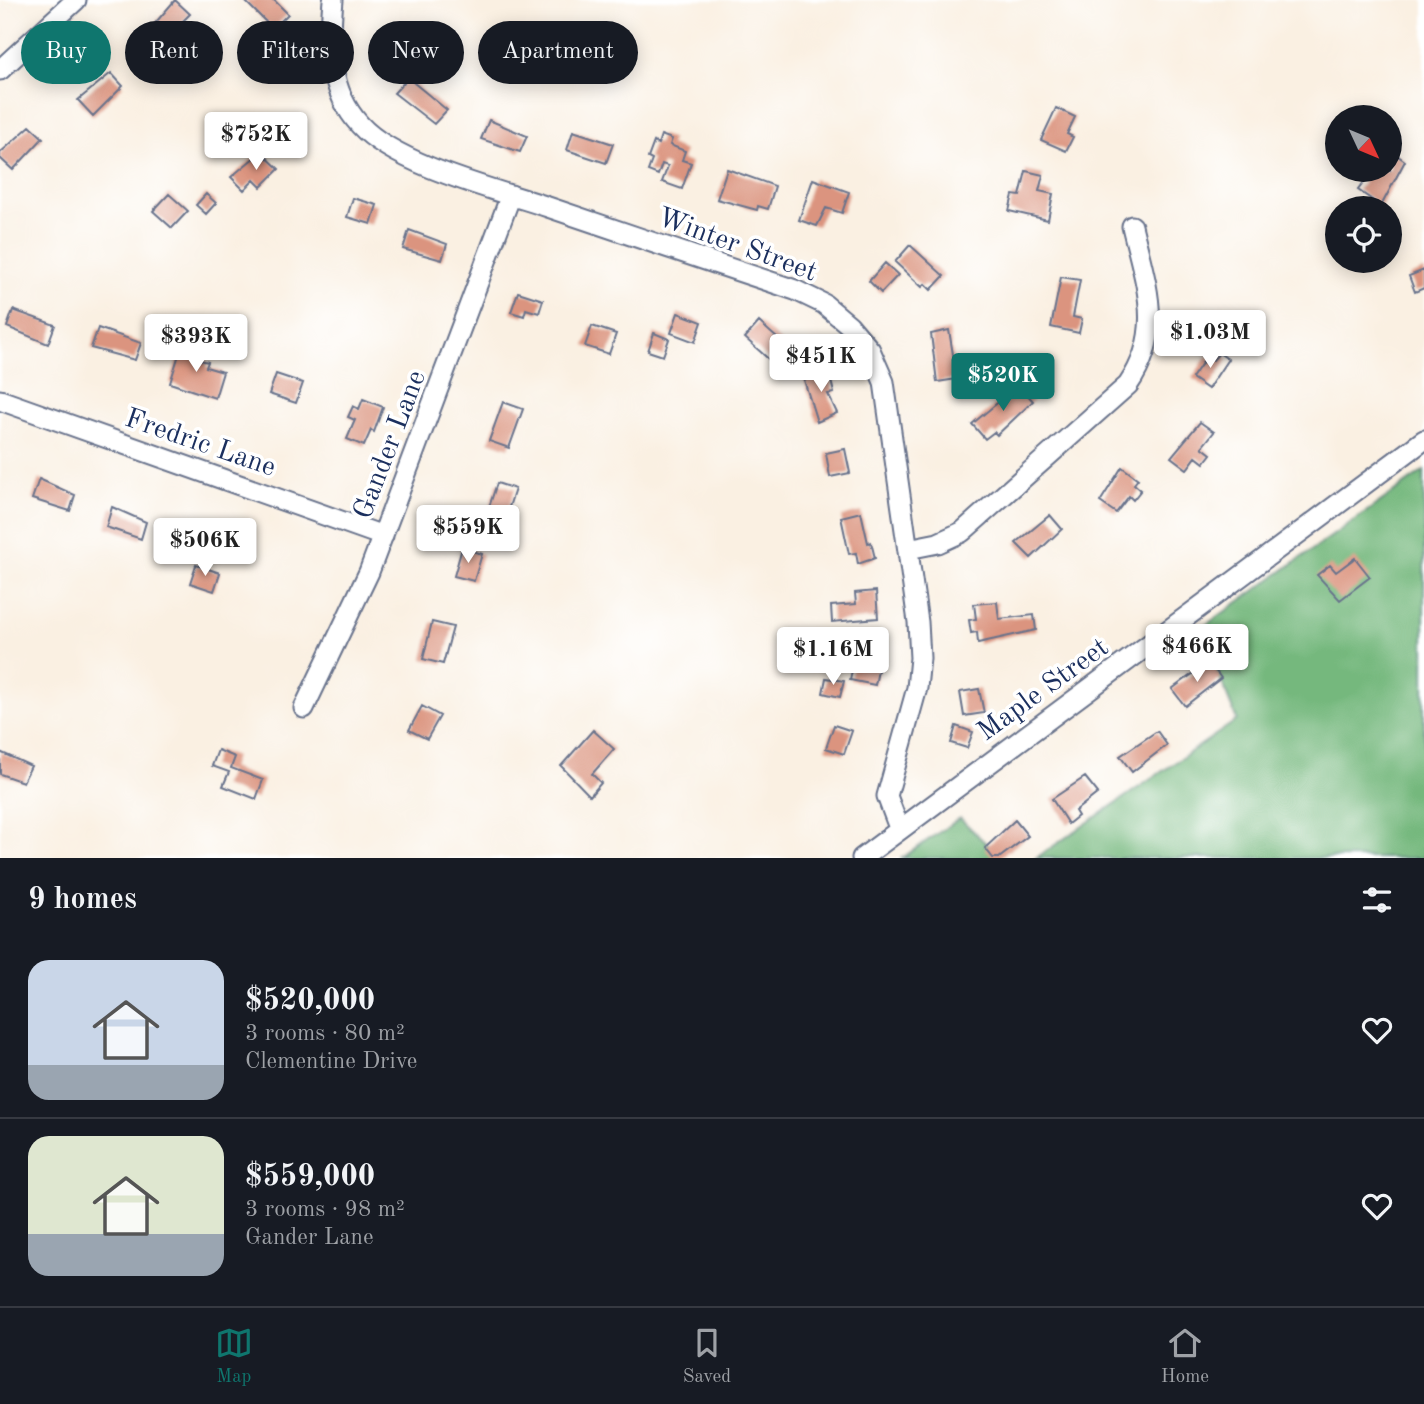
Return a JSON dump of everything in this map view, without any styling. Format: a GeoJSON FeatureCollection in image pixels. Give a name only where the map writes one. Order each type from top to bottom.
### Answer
{"type":"FeatureCollection","features":[{"type":"Feature","properties":{"kind":"street"},"geometry":{"type":"LineString","coordinates":[[0,69],[76,0]]}},
{"type":"Feature","properties":{"kind":"street","name":"Winter Street"},"geometry":{"type":"LineString","coordinates":[[334,0],[331,31],[334,75],[341,96],[359,124],[377,140],[408,158],[511,195],[795,290],[838,314],[870,350],[884,382],[908,549],[920,658],[914,704],[887,796],[899,828]]}},
{"type":"Feature","properties":{"kind":"street","name":"Gander Lane"},"geometry":{"type":"LineString","coordinates":[[304,708],[383,536],[511,195]]}},
{"type":"Feature","properties":{"kind":"street"},"geometry":{"type":"LineString","coordinates":[[908,549],[939,543],[962,532],[1128,385],[1143,359],[1151,322],[1149,298],[1132,226]]}},
{"type":"Feature","properties":{"kind":"street","name":"Fredric Lane"},"geometry":{"type":"LineString","coordinates":[[0,400],[383,536]]}},
{"type":"Feature","properties":{"kind":"street","name":"Maple Street"},"geometry":{"type":"LineString","coordinates":[[862,858],[1424,440]]}},
{"type":"Feature","properties":{"kind":"green space"},"geometry":{"type":"Polygon","coordinates":[[[1424,471],[1424,858],[1036,858],[1237,720],[1200,629],[1424,471]]]}},
{"type":"Feature","properties":{"kind":"green space"},"geometry":{"type":"Polygon","coordinates":[[[960,818],[1001,858],[902,858],[960,818]]]}},
{"type":"Feature","properties":{"kind":"building"},"geometry":{"type":"Polygon","coordinates":[[[175,0],[190,14],[183,21],[157,21],[175,0]]]}},
{"type":"Feature","properties":{"kind":"building"},"geometry":{"type":"Polygon","coordinates":[[[244,0],[274,0],[288,14],[281,21],[265,21],[244,0]]]}},
{"type":"Feature","properties":{"kind":"building"},"geometry":{"type":"Polygon","coordinates":[[[111,73],[123,86],[93,116],[78,100],[98,84],[111,84],[111,73]]]}},
{"type":"Feature","properties":{"kind":"building"},"geometry":{"type":"Polygon","coordinates":[[[402,84],[415,84],[447,110],[434,124],[394,93],[402,84]]]}},
{"type":"Feature","properties":{"kind":"building"},"geometry":{"type":"Polygon","coordinates":[[[1056,108],[1075,117],[1067,134],[1073,137],[1066,151],[1041,140],[1056,108]]]}},
{"type":"Feature","properties":{"kind":"building"},"geometry":{"type":"Polygon","coordinates":[[[489,120],[527,136],[520,152],[481,139],[489,120]]]}},
{"type":"Feature","properties":{"kind":"building"},"geometry":{"type":"Polygon","coordinates":[[[30,126],[43,138],[13,170],[0,158],[0,153],[30,126]]]}},
{"type":"Feature","properties":{"kind":"building"},"geometry":{"type":"Polygon","coordinates":[[[573,131],[613,144],[606,163],[567,150],[573,131]]]}},
{"type":"Feature","properties":{"kind":"building"},"geometry":{"type":"Polygon","coordinates":[[[661,135],[672,139],[670,145],[685,151],[682,160],[691,163],[682,189],[662,182],[668,166],[662,164],[658,175],[648,171],[652,160],[648,158],[654,142],[658,144],[661,135]]]}},
{"type":"Feature","properties":{"kind":"building"},"geometry":{"type":"Polygon","coordinates":[[[261,152],[279,169],[261,187],[254,180],[244,190],[231,177],[261,152]]]}},
{"type":"Feature","properties":{"kind":"building"},"geometry":{"type":"Polygon","coordinates":[[[727,169],[775,186],[768,209],[758,206],[757,210],[717,199],[727,169]]]}},
{"type":"Feature","properties":{"kind":"building"},"geometry":{"type":"Polygon","coordinates":[[[1026,171],[1043,175],[1039,191],[1053,194],[1048,220],[1009,211],[1013,195],[1020,196],[1026,171]]]}},
{"type":"Feature","properties":{"kind":"building"},"geometry":{"type":"Polygon","coordinates":[[[813,179],[849,192],[842,213],[826,208],[817,226],[799,220],[813,179]]]}},
{"type":"Feature","properties":{"kind":"building"},"geometry":{"type":"Polygon","coordinates":[[[1364,182],[1394,182],[1386,196],[1367,196],[1358,190],[1364,182]]]}},
{"type":"Feature","properties":{"kind":"building"},"geometry":{"type":"Polygon","coordinates":[[[169,194],[188,211],[172,228],[153,211],[169,194]]]}},
{"type":"Feature","properties":{"kind":"building"},"geometry":{"type":"Polygon","coordinates":[[[206,194],[216,203],[206,214],[196,205],[206,194]]]}},
{"type":"Feature","properties":{"kind":"building"},"geometry":{"type":"Polygon","coordinates":[[[353,198],[377,205],[371,224],[347,217],[353,198]]]}},
{"type":"Feature","properties":{"kind":"building"},"geometry":{"type":"Polygon","coordinates":[[[409,230],[447,244],[442,260],[403,249],[409,230]]]}},
{"type":"Feature","properties":{"kind":"building"},"geometry":{"type":"Polygon","coordinates":[[[910,245],[944,276],[931,290],[925,284],[922,287],[895,262],[910,245]]]}},
{"type":"Feature","properties":{"kind":"building"},"geometry":{"type":"Polygon","coordinates":[[[885,263],[898,275],[881,293],[869,281],[885,263]]]}},
{"type":"Feature","properties":{"kind":"building"},"geometry":{"type":"Polygon","coordinates":[[[1424,270],[1424,288],[1415,292],[1409,276],[1424,270]]]}},
{"type":"Feature","properties":{"kind":"building"},"geometry":{"type":"Polygon","coordinates":[[[1061,277],[1080,280],[1073,317],[1082,319],[1079,333],[1051,327],[1061,277]]]}},
{"type":"Feature","properties":{"kind":"building"},"geometry":{"type":"Polygon","coordinates":[[[518,292],[543,300],[539,313],[526,309],[524,316],[511,312],[518,292]]]}},
{"type":"Feature","properties":{"kind":"building"},"geometry":{"type":"Polygon","coordinates":[[[13,310],[55,325],[48,344],[7,327],[13,310]]]}},
{"type":"Feature","properties":{"kind":"building"},"geometry":{"type":"Polygon","coordinates":[[[678,313],[702,322],[695,342],[671,333],[678,313]]]}},
{"type":"Feature","properties":{"kind":"building"},"geometry":{"type":"Polygon","coordinates":[[[759,322],[787,347],[773,363],[745,338],[759,322]]]}},
{"type":"Feature","properties":{"kind":"building"},"geometry":{"type":"Polygon","coordinates":[[[592,326],[616,334],[609,354],[585,346],[592,326]]]}},
{"type":"Feature","properties":{"kind":"building"},"geometry":{"type":"Polygon","coordinates":[[[98,328],[141,343],[135,360],[91,348],[98,328]]]}},
{"type":"Feature","properties":{"kind":"building"},"geometry":{"type":"Polygon","coordinates":[[[949,330],[957,379],[937,382],[931,334],[949,330]]]}},
{"type":"Feature","properties":{"kind":"building"},"geometry":{"type":"Polygon","coordinates":[[[654,333],[669,339],[663,356],[648,351],[654,333]]]}},
{"type":"Feature","properties":{"kind":"building"},"geometry":{"type":"Polygon","coordinates":[[[181,348],[198,353],[196,359],[208,362],[206,367],[223,372],[215,398],[170,383],[181,348]]]}},
{"type":"Feature","properties":{"kind":"building"},"geometry":{"type":"Polygon","coordinates":[[[1219,353],[1228,359],[1208,389],[1192,378],[1207,356],[1213,360],[1219,353]]]}},
{"type":"Feature","properties":{"kind":"building"},"geometry":{"type":"Polygon","coordinates":[[[828,368],[834,393],[828,394],[837,413],[817,422],[804,380],[813,378],[811,371],[828,368]]]}},
{"type":"Feature","properties":{"kind":"building"},"geometry":{"type":"Polygon","coordinates":[[[276,374],[303,383],[296,403],[269,394],[276,374]]]}},
{"type":"Feature","properties":{"kind":"building"},"geometry":{"type":"Polygon","coordinates":[[[1019,385],[1033,401],[997,435],[994,432],[985,439],[972,424],[1019,385]]]}},
{"type":"Feature","properties":{"kind":"building"},"geometry":{"type":"Polygon","coordinates":[[[363,399],[383,407],[374,432],[371,430],[364,446],[347,439],[355,420],[348,417],[353,406],[359,409],[363,399]]]}},
{"type":"Feature","properties":{"kind":"building"},"geometry":{"type":"Polygon","coordinates":[[[503,402],[523,409],[509,448],[489,441],[503,402]]]}},
{"type":"Feature","properties":{"kind":"building"},"geometry":{"type":"Polygon","coordinates":[[[1200,422],[1214,432],[1202,447],[1211,454],[1204,463],[1196,457],[1187,469],[1171,457],[1200,422]]]}},
{"type":"Feature","properties":{"kind":"building"},"geometry":{"type":"Polygon","coordinates":[[[845,449],[850,473],[830,477],[826,453],[845,449]]]}},
{"type":"Feature","properties":{"kind":"building"},"geometry":{"type":"Polygon","coordinates":[[[1122,467],[1138,479],[1134,484],[1141,490],[1133,500],[1129,496],[1116,513],[1100,502],[1122,467]]]}},
{"type":"Feature","properties":{"kind":"building"},"geometry":{"type":"Polygon","coordinates":[[[39,479],[75,495],[70,511],[32,499],[39,479]]]}},
{"type":"Feature","properties":{"kind":"building"},"geometry":{"type":"Polygon","coordinates":[[[497,483],[515,489],[507,513],[489,507],[497,483]]]}},
{"type":"Feature","properties":{"kind":"building"},"geometry":{"type":"Polygon","coordinates":[[[112,507],[146,522],[141,539],[106,527],[112,507]]]}},
{"type":"Feature","properties":{"kind":"building"},"geometry":{"type":"Polygon","coordinates":[[[861,512],[868,543],[871,542],[875,558],[858,564],[856,553],[849,554],[841,517],[861,512]]]}},
{"type":"Feature","properties":{"kind":"building"},"geometry":{"type":"Polygon","coordinates":[[[1050,515],[1062,529],[1031,558],[1016,543],[1050,515]]]}},
{"type":"Feature","properties":{"kind":"building"},"geometry":{"type":"Polygon","coordinates":[[[462,548],[482,554],[474,581],[454,576],[462,548]]]}},
{"type":"Feature","properties":{"kind":"building"},"geometry":{"type":"Polygon","coordinates":[[[1355,558],[1370,577],[1340,600],[1317,575],[1330,565],[1336,572],[1355,558]]]}},
{"type":"Feature","properties":{"kind":"building"},"geometry":{"type":"Polygon","coordinates":[[[196,565],[220,573],[214,591],[190,583],[196,565]]]}},
{"type":"Feature","properties":{"kind":"building"},"geometry":{"type":"Polygon","coordinates":[[[876,591],[878,618],[832,622],[831,606],[856,604],[855,593],[876,591]]]}},
{"type":"Feature","properties":{"kind":"building"},"geometry":{"type":"Polygon","coordinates":[[[997,602],[999,619],[1034,615],[1036,630],[978,643],[977,632],[971,633],[969,620],[976,619],[974,604],[997,602]]]}},
{"type":"Feature","properties":{"kind":"building"},"geometry":{"type":"Polygon","coordinates":[[[432,622],[453,627],[443,664],[423,659],[432,622]]]}},
{"type":"Feature","properties":{"kind":"building"},"geometry":{"type":"Polygon","coordinates":[[[855,656],[880,661],[875,685],[850,680],[855,656]]]}},
{"type":"Feature","properties":{"kind":"building"},"geometry":{"type":"Polygon","coordinates":[[[1209,662],[1221,678],[1185,706],[1172,689],[1209,662]]]}},
{"type":"Feature","properties":{"kind":"building"},"geometry":{"type":"Polygon","coordinates":[[[826,678],[844,681],[840,697],[823,693],[826,678]]]}},
{"type":"Feature","properties":{"kind":"building"},"geometry":{"type":"Polygon","coordinates":[[[979,689],[984,713],[964,716],[960,692],[979,689]]]}},
{"type":"Feature","properties":{"kind":"building"},"geometry":{"type":"Polygon","coordinates":[[[422,706],[440,716],[427,739],[409,730],[422,706]]]}},
{"type":"Feature","properties":{"kind":"building"},"geometry":{"type":"Polygon","coordinates":[[[834,725],[852,731],[844,754],[826,748],[834,725]]]}},
{"type":"Feature","properties":{"kind":"building"},"geometry":{"type":"Polygon","coordinates":[[[956,726],[973,732],[967,748],[951,743],[956,726]]]}},
{"type":"Feature","properties":{"kind":"building"},"geometry":{"type":"Polygon","coordinates":[[[593,730],[614,749],[592,774],[601,783],[590,796],[561,766],[593,730]]]}},
{"type":"Feature","properties":{"kind":"building"},"geometry":{"type":"Polygon","coordinates":[[[1157,731],[1167,745],[1132,772],[1120,756],[1157,731]]]}},
{"type":"Feature","properties":{"kind":"building"},"geometry":{"type":"Polygon","coordinates":[[[218,750],[235,757],[231,768],[263,780],[256,799],[223,786],[229,772],[212,766],[218,750]]]}},
{"type":"Feature","properties":{"kind":"building"},"geometry":{"type":"Polygon","coordinates":[[[0,752],[31,766],[23,782],[0,774],[0,752]]]}},
{"type":"Feature","properties":{"kind":"building"},"geometry":{"type":"Polygon","coordinates":[[[1085,777],[1098,793],[1075,811],[1078,816],[1068,824],[1052,799],[1085,777]]]}},
{"type":"Feature","properties":{"kind":"building"},"geometry":{"type":"Polygon","coordinates":[[[1015,820],[1028,836],[999,858],[993,858],[985,848],[1015,820]]]}}]}
